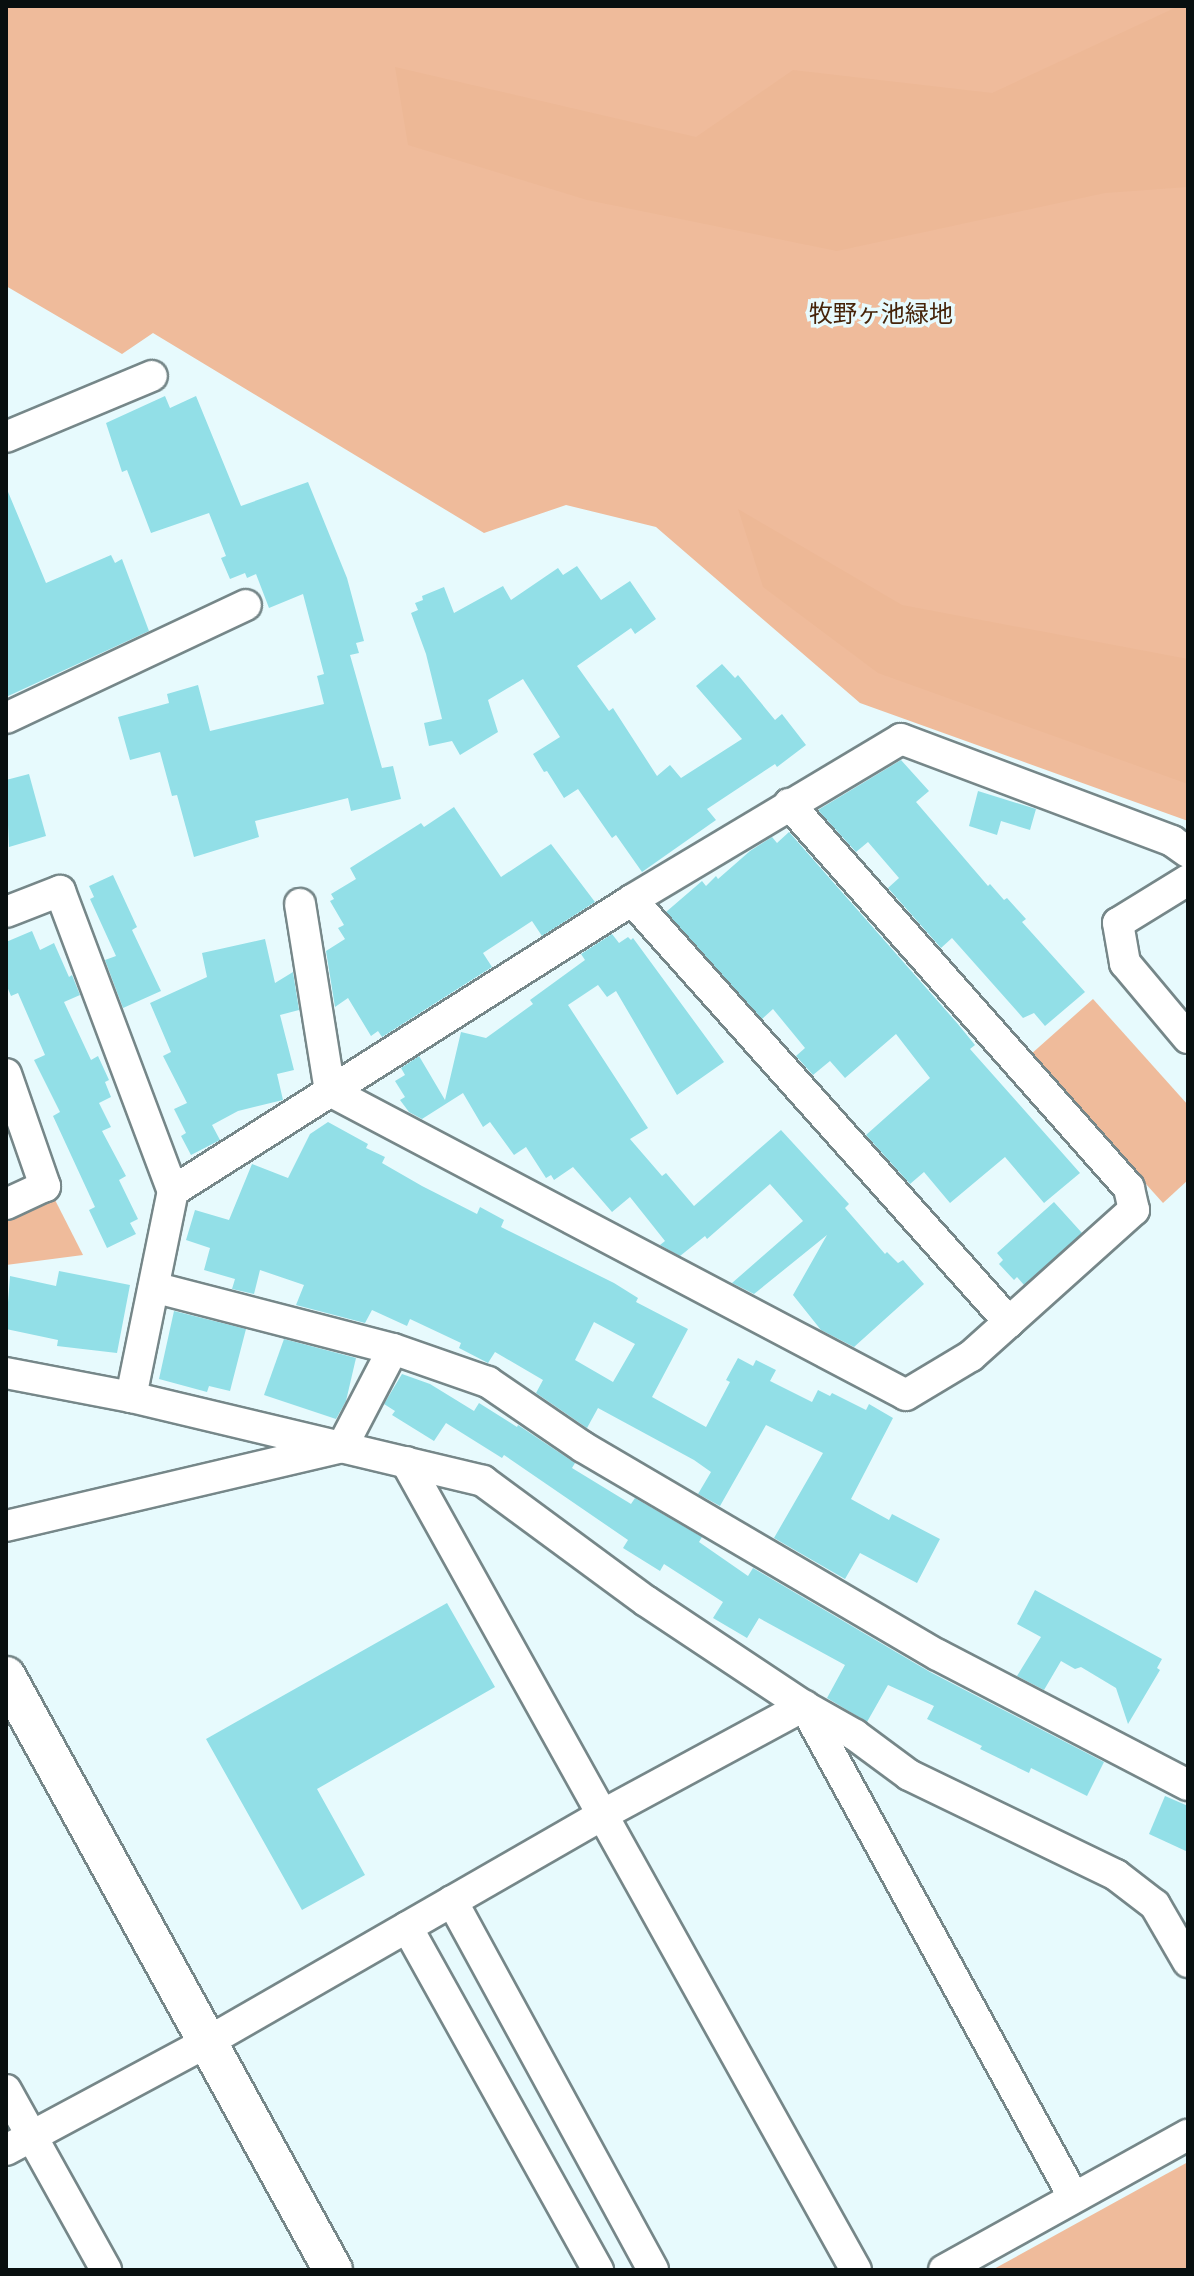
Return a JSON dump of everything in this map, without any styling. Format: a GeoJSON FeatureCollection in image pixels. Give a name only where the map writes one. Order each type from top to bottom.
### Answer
{"type":"FeatureCollection","features":[{"type":"Feature","properties":{"kind":"street"},"geometry":{"type":"LineString","coordinates":[[6,437],[152,376]]}},
{"type":"Feature","properties":{"kind":"street"},"geometry":{"type":"LineString","coordinates":[[6,718],[246,605]]}},
{"type":"Feature","properties":{"kind":"street"},"geometry":{"type":"LineString","coordinates":[[173,1191],[632,900],[901,739],[1172,841],[1188,852]]}},
{"type":"Feature","properties":{"kind":"street"},"geometry":{"type":"LineString","coordinates":[[330,1091],[906,1395],[971,1356],[1134,1210],[1129,1188],[789,804]]}},
{"type":"Feature","properties":{"kind":"street"},"geometry":{"type":"LineString","coordinates":[[1188,880],[1118,923],[1125,963],[1188,1038]]}},
{"type":"Feature","properties":{"kind":"street"},"geometry":{"type":"LineString","coordinates":[[6,912],[60,891],[173,1191],[131,1397]]}},
{"type":"Feature","properties":{"kind":"street"},"geometry":{"type":"LineString","coordinates":[[632,900],[1009,1322]]}},
{"type":"Feature","properties":{"kind":"street"},"geometry":{"type":"LineString","coordinates":[[300,904],[330,1091]]}},
{"type":"Feature","properties":{"kind":"street"},"geometry":{"type":"LineString","coordinates":[[6,1204],[45,1186],[7,1078]]}},
{"type":"Feature","properties":{"kind":"street"},"geometry":{"type":"LineString","coordinates":[[154,1287],[393,1349],[488,1382],[583,1447],[938,1655],[1188,1785]]}},
{"type":"Feature","properties":{"kind":"street"},"geometry":{"type":"LineString","coordinates":[[6,1526],[342,1447],[393,1349]]}},
{"type":"Feature","properties":{"kind":"street"},"geometry":{"type":"LineString","coordinates":[[6,1373],[131,1397],[483,1481],[646,1601],[804,1706],[855,1735],[909,1775],[1116,1875],[1155,1905],[1188,1962]]}},
{"type":"Feature","properties":{"kind":"street"},"geometry":{"type":"LineString","coordinates":[[406,1462],[856,2270]]}},
{"type":"Feature","properties":{"kind":"street"},"geometry":{"type":"LineString","coordinates":[[6,1676],[333,2270]]}},
{"type":"Feature","properties":{"kind":"street"},"geometry":{"type":"LineString","coordinates":[[19,2143],[209,2041],[602,1815],[804,1706]]}},
{"type":"Feature","properties":{"kind":"street"},"geometry":{"type":"LineString","coordinates":[[804,1706],[1073,2196]]}},
{"type":"Feature","properties":{"kind":"street"},"geometry":{"type":"LineString","coordinates":[[452,1901],[653,2270]]}},
{"type":"Feature","properties":{"kind":"street"},"geometry":{"type":"LineString","coordinates":[[407,1927],[598,2270]]}},
{"type":"Feature","properties":{"kind":"street"},"geometry":{"type":"LineString","coordinates":[[6,2090],[19,2143],[106,2270]]}},
{"type":"Feature","properties":{"kind":"street"},"geometry":{"type":"LineString","coordinates":[[944,2270],[1188,2135]]}},
{"type":"Feature","properties":{"kind":"green space","name":"牧野ヶ池緑地"},"geometry":{"type":"Polygon","coordinates":[[[6,6],[1188,6],[1188,821],[860,703],[656,527],[566,505],[484,533],[153,333],[122,354],[6,286],[6,6]]]}},
{"type":"Feature","properties":{"kind":"green space"},"geometry":{"type":"Polygon","coordinates":[[[1093,999],[1188,1105],[1188,1180],[1163,1203],[1030,1055],[1093,999]]]}},
{"type":"Feature","properties":{"kind":"green space"},"geometry":{"type":"Polygon","coordinates":[[[52,1194],[83,1255],[6,1265],[6,1216],[52,1194]]]}},
{"type":"Feature","properties":{"kind":"green space"},"geometry":{"type":"Polygon","coordinates":[[[1188,2162],[1188,2270],[992,2270],[1188,2162]]]}},
{"type":"Feature","properties":{"kind":"shaded area"},"geometry":{"type":"Polygon","coordinates":[[[1179,6],[1188,6],[1188,187],[1105,193],[837,251],[587,200],[408,145],[395,67],[696,137],[793,70],[992,93],[1179,6]]]}},
{"type":"Feature","properties":{"kind":"shaded area"},"geometry":{"type":"Polygon","coordinates":[[[738,509],[902,605],[1188,659],[1188,784],[878,673],[763,587],[738,509]]]}},
{"type":"Feature","properties":{"kind":"building"},"geometry":{"type":"Polygon","coordinates":[[[165,396],[170,408],[196,396],[241,506],[308,482],[347,578],[364,641],[356,643],[359,653],[350,655],[382,768],[393,766],[401,799],[351,811],[348,798],[255,821],[259,837],[194,857],[177,795],[172,796],[160,752],[130,760],[118,717],[169,703],[167,694],[198,685],[210,731],[324,704],[317,676],[324,674],[303,594],[269,608],[256,574],[247,578],[245,573],[230,579],[221,558],[226,556],[209,513],[151,533],[127,470],[122,472],[106,423],[165,396]]]}},
{"type":"Feature","properties":{"kind":"building"},"geometry":{"type":"Polygon","coordinates":[[[6,487],[46,583],[111,555],[115,563],[122,559],[149,631],[6,697],[6,487]]]}},
{"type":"Feature","properties":{"kind":"building"},"geometry":{"type":"Polygon","coordinates":[[[577,566],[601,600],[630,581],[656,619],[635,634],[631,628],[577,666],[609,711],[613,708],[657,776],[670,765],[681,778],[742,739],[696,686],[722,664],[735,678],[738,675],[775,720],[782,714],[806,745],[777,767],[775,764],[707,809],[716,820],[642,872],[616,835],[612,838],[578,789],[564,798],[547,771],[544,772],[533,754],[560,737],[523,679],[488,700],[498,732],[460,755],[452,741],[429,746],[424,723],[442,719],[426,654],[411,613],[418,610],[415,603],[423,600],[422,596],[444,587],[454,613],[503,586],[511,600],[558,568],[563,575],[577,566]]]}},
{"type":"Feature","properties":{"kind":"building"},"geometry":{"type":"Polygon","coordinates":[[[901,760],[929,791],[916,802],[988,886],[990,884],[1004,900],[1007,898],[1026,919],[1022,922],[1085,992],[1045,1026],[1034,1013],[1023,1018],[952,938],[941,948],[888,888],[899,878],[868,842],[856,852],[818,810],[901,760]]]}},
{"type":"Feature","properties":{"kind":"building"},"geometry":{"type":"Polygon","coordinates":[[[29,774],[46,836],[9,847],[6,780],[29,774]]]}},
{"type":"Feature","properties":{"kind":"building"},"geometry":{"type":"Polygon","coordinates":[[[978,791],[1036,809],[1030,830],[1001,821],[997,835],[969,826],[978,791]]]}},
{"type":"Feature","properties":{"kind":"building"},"geometry":{"type":"Polygon","coordinates":[[[454,807],[501,877],[551,844],[595,902],[542,936],[532,921],[483,953],[492,967],[382,1037],[378,1031],[371,1036],[348,998],[335,1007],[326,951],[345,939],[338,928],[344,925],[330,901],[334,899],[331,894],[356,879],[350,868],[421,823],[424,827],[454,807]]]}},
{"type":"Feature","properties":{"kind":"building"},"geometry":{"type":"Polygon","coordinates":[[[789,832],[957,1023],[975,1045],[970,1049],[1080,1173],[1044,1203],[1005,1157],[950,1203],[924,1172],[910,1184],[866,1135],[930,1078],[896,1034],[845,1078],[830,1061],[813,1075],[796,1056],[805,1048],[773,1009],[762,1019],[666,912],[702,881],[706,886],[750,851],[772,837],[777,843],[789,832]]]}},
{"type":"Feature","properties":{"kind":"building"},"geometry":{"type":"Polygon","coordinates":[[[113,875],[137,927],[132,930],[161,991],[123,1008],[105,960],[116,956],[90,899],[94,897],[89,886],[113,875]]]}},
{"type":"Feature","properties":{"kind":"building"},"geometry":{"type":"Polygon","coordinates":[[[32,931],[40,950],[54,943],[69,977],[72,975],[80,995],[64,1002],[91,1060],[98,1056],[109,1080],[105,1082],[111,1097],[99,1103],[111,1127],[102,1131],[126,1176],[119,1180],[138,1219],[130,1223],[136,1234],[107,1248],[89,1210],[95,1207],[53,1116],[60,1112],[34,1060],[45,1055],[18,993],[11,996],[6,984],[6,942],[32,931]]]}},
{"type":"Feature","properties":{"kind":"building"},"geometry":{"type":"Polygon","coordinates":[[[612,934],[619,943],[628,937],[633,938],[724,1062],[677,1095],[616,991],[607,997],[598,985],[568,1005],[648,1128],[630,1139],[662,1176],[666,1173],[694,1206],[781,1130],[849,1204],[845,1208],[885,1254],[887,1252],[898,1263],[903,1260],[924,1284],[854,1347],[821,1330],[793,1295],[827,1235],[754,1294],[732,1283],[803,1221],[770,1184],[707,1239],[705,1236],[680,1256],[660,1245],[665,1241],[630,1197],[612,1212],[573,1167],[554,1180],[551,1175],[546,1178],[526,1147],[514,1155],[490,1122],[483,1127],[463,1093],[422,1119],[409,1112],[400,1100],[405,1097],[395,1081],[405,1075],[401,1068],[419,1056],[445,1100],[461,1032],[486,1038],[533,1004],[530,1000],[585,960],[581,954],[612,934]]]}},
{"type":"Feature","properties":{"kind":"building"},"geometry":{"type":"Polygon","coordinates":[[[265,939],[275,983],[293,972],[299,1010],[280,1015],[294,1070],[277,1074],[283,1100],[238,1111],[212,1125],[220,1140],[191,1155],[181,1136],[186,1133],[174,1109],[187,1103],[163,1056],[171,1052],[150,1003],[207,977],[202,953],[265,939]]]}},
{"type":"Feature","properties":{"kind":"building"},"geometry":{"type":"Polygon","coordinates":[[[328,1122],[368,1144],[366,1148],[385,1157],[382,1163],[422,1186],[477,1214],[480,1207],[504,1220],[501,1227],[614,1283],[638,1298],[636,1302],[688,1329],[652,1397],[706,1427],[730,1382],[726,1380],[738,1358],[753,1366],[756,1360],[776,1370],[770,1381],[812,1402],[818,1390],[830,1396],[832,1393],[866,1410],[869,1404],[893,1418],[851,1499],[889,1520],[892,1514],[940,1539],[917,1583],[860,1553],[845,1579],[774,1538],[823,1453],[766,1425],[720,1506],[698,1494],[711,1472],[694,1460],[598,1408],[587,1428],[536,1393],[543,1380],[495,1352],[488,1363],[459,1348],[461,1343],[410,1319],[407,1326],[372,1310],[365,1323],[296,1305],[304,1285],[260,1270],[254,1294],[232,1289],[235,1279],[204,1270],[210,1248],[186,1240],[195,1210],[229,1220],[252,1164],[288,1178],[310,1134],[328,1122]],[[594,1322],[575,1360],[613,1382],[635,1344],[594,1322]]]}},
{"type":"Feature","properties":{"kind":"building"},"geometry":{"type":"Polygon","coordinates":[[[1054,1202],[1082,1233],[1024,1285],[1017,1277],[1014,1280],[999,1264],[1003,1260],[997,1253],[1054,1202]]]}},
{"type":"Feature","properties":{"kind":"building"},"geometry":{"type":"Polygon","coordinates":[[[59,1271],[130,1285],[117,1353],[57,1346],[58,1340],[6,1329],[10,1276],[56,1286],[59,1271]]]}},
{"type":"Feature","properties":{"kind":"building"},"geometry":{"type":"Polygon","coordinates":[[[174,1311],[246,1329],[230,1391],[209,1386],[207,1392],[159,1379],[174,1311]]]}},
{"type":"Feature","properties":{"kind":"building"},"geometry":{"type":"Polygon","coordinates":[[[284,1339],[356,1358],[346,1401],[336,1419],[264,1395],[284,1339]]]}},
{"type":"Feature","properties":{"kind":"building"},"geometry":{"type":"Polygon","coordinates":[[[402,1374],[430,1384],[474,1411],[479,1403],[518,1425],[575,1463],[572,1468],[631,1504],[635,1498],[702,1537],[699,1542],[748,1576],[753,1568],[930,1672],[1104,1762],[1087,1796],[1031,1768],[1029,1773],[980,1749],[982,1746],[927,1719],[934,1706],[888,1685],[867,1722],[827,1698],[845,1665],[759,1618],[747,1638],[713,1618],[723,1602],[664,1564],[660,1571],[623,1548],[628,1540],[504,1455],[502,1458],[446,1423],[434,1441],[392,1415],[395,1411],[384,1404],[402,1374]]]}},
{"type":"Feature","properties":{"kind":"building"},"geometry":{"type":"Polygon","coordinates":[[[1035,1590],[1162,1659],[1157,1668],[1160,1670],[1128,1724],[1116,1688],[1081,1667],[1075,1669],[1061,1661],[1044,1690],[1017,1676],[1041,1637],[1017,1624],[1035,1590]]]}},
{"type":"Feature","properties":{"kind":"building"},"geometry":{"type":"Polygon","coordinates":[[[447,1603],[495,1687],[317,1789],[365,1875],[302,1910],[206,1739],[447,1603]]]}},
{"type":"Feature","properties":{"kind":"building"},"geometry":{"type":"Polygon","coordinates":[[[1165,1796],[1188,1806],[1188,1852],[1149,1834],[1165,1796]]]}}]}
